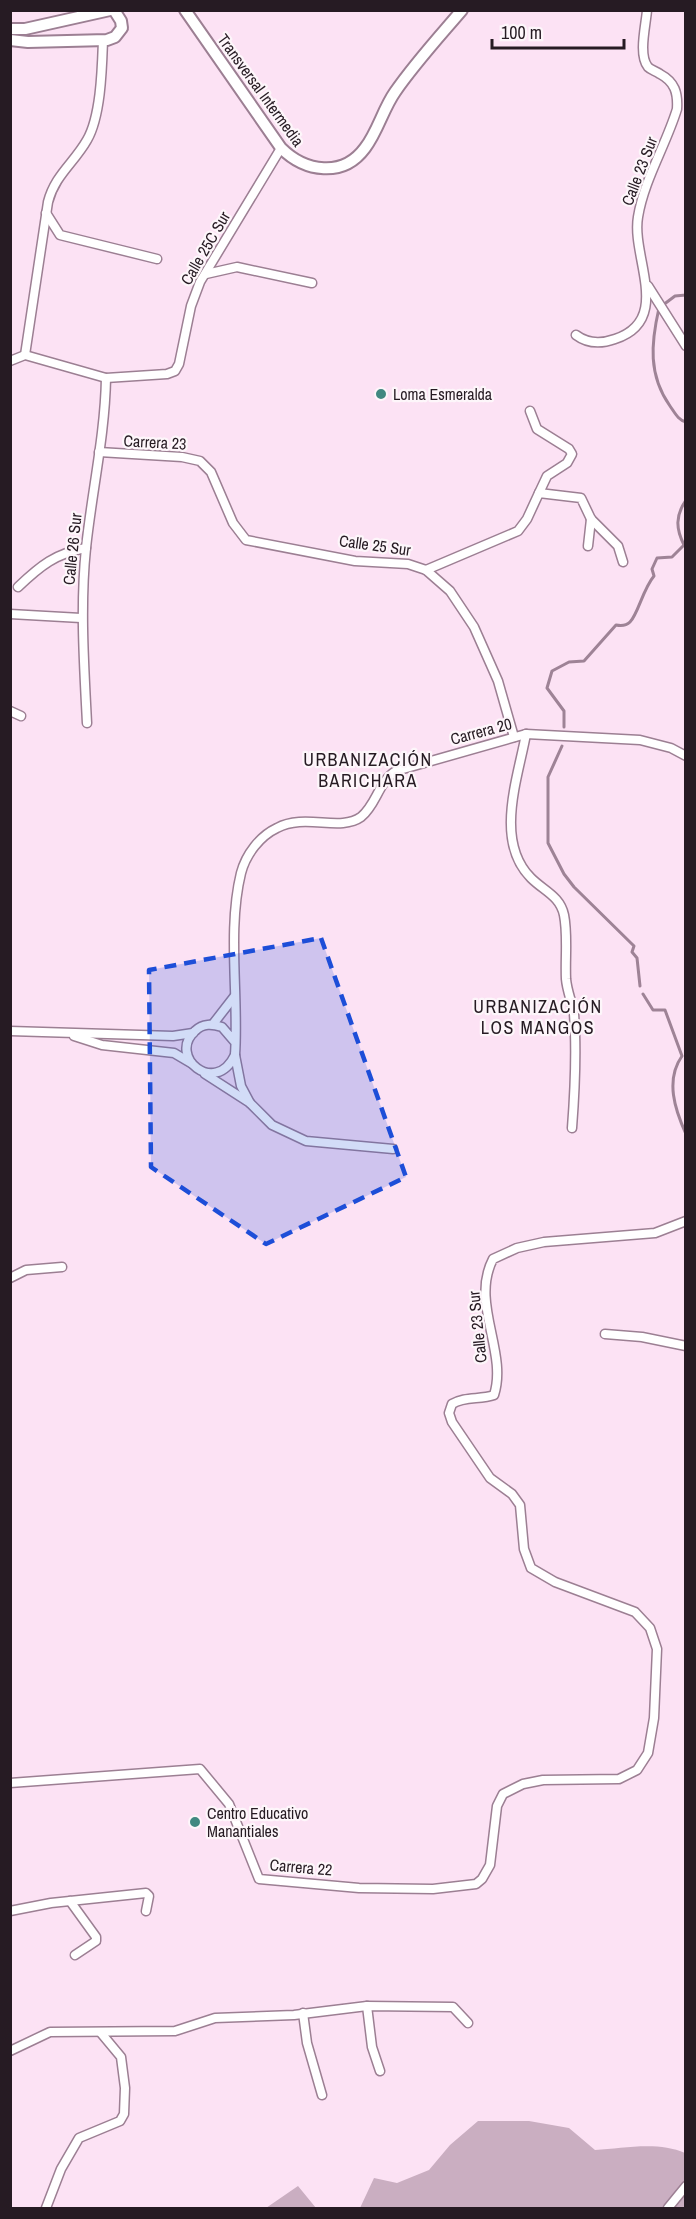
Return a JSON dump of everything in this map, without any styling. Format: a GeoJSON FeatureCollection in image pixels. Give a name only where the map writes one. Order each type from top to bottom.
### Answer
{"type":"FeatureCollection","features":[{"type":"Feature","properties":{"kind":"street"},"geometry":{"type":"LineString","coordinates":[[73,18],[92,10]]}},
{"type":"Feature","properties":{"kind":"street","name":"Transversal Intermedia"},"geometry":{"type":"LineString","coordinates":[[185,10],[281,148],[297,162],[316,168],[330,169],[355,158],[364,148],[393,94],[410,70],[462,10]]}},
{"type":"Feature","properties":{"kind":"street","name":"Calle 23 Sur"},"geometry":{"type":"LineString","coordinates":[[576,335],[583,340],[596,342],[627,334],[641,318],[648,285],[639,254],[638,218],[677,109],[678,95],[668,78],[649,69],[646,62],[644,45],[647,10]]}},
{"type":"Feature","properties":{"kind":"street"},"geometry":{"type":"LineString","coordinates":[[10,29],[108,11],[122,21],[122,28],[115,37],[103,40],[10,40]]}},
{"type":"Feature","properties":{"kind":"street"},"geometry":{"type":"LineString","coordinates":[[25,355],[46,213],[55,181],[81,149],[93,127],[103,40]]}},
{"type":"Feature","properties":{"kind":"street","name":"Calle 25C Sur"},"geometry":{"type":"LineString","coordinates":[[105,378],[167,374],[175,371],[180,364],[194,296],[281,148]]}},
{"type":"Feature","properties":{"kind":"street"},"geometry":{"type":"LineString","coordinates":[[46,213],[60,235],[157,259]]}},
{"type":"Feature","properties":{"kind":"street"},"geometry":{"type":"LineString","coordinates":[[206,274],[237,267],[312,283]]}},
{"type":"Feature","properties":{"kind":"street"},"geometry":{"type":"LineString","coordinates":[[648,285],[686,346]]}},
{"type":"Feature","properties":{"kind":"street"},"geometry":{"type":"LineString","coordinates":[[10,361],[25,355],[105,378]]}},
{"type":"Feature","properties":{"kind":"street","name":"Calle 26 Sur"},"geometry":{"type":"LineString","coordinates":[[87,723],[81,618],[86,548],[99,452],[105,378]]}},
{"type":"Feature","properties":{"kind":"street"},"geometry":{"type":"LineString","coordinates":[[426,570],[518,531],[527,519],[547,476],[567,463],[572,454],[569,448],[537,429],[530,411]]}},
{"type":"Feature","properties":{"kind":"street","name":"Carrera 23"},"geometry":{"type":"LineString","coordinates":[[99,452],[114,455],[182,457],[200,461],[217,482],[238,533]]}},
{"type":"Feature","properties":{"kind":"street"},"geometry":{"type":"LineString","coordinates":[[539,493],[578,496],[583,500],[591,519],[618,546],[623,562]]}},
{"type":"Feature","properties":{"kind":"street"},"geometry":{"type":"LineString","coordinates":[[588,546],[591,519]]}},
{"type":"Feature","properties":{"kind":"street","name":"Calle 25 Sur"},"geometry":{"type":"LineString","coordinates":[[238,533],[246,540],[262,545],[316,551],[355,561],[408,564],[426,570],[455,597],[474,627],[498,681],[514,737]]}},
{"type":"Feature","properties":{"kind":"street"},"geometry":{"type":"LineString","coordinates":[[18,587],[50,559],[66,551],[86,548]]}},
{"type":"Feature","properties":{"kind":"street"},"geometry":{"type":"LineString","coordinates":[[10,614],[81,618]]}},
{"type":"Feature","properties":{"kind":"street"},"geometry":{"type":"LineString","coordinates":[[10,711],[21,716]]}},
{"type":"Feature","properties":{"kind":"street"},"geometry":{"type":"LineString","coordinates":[[526,734],[512,811],[512,837],[516,852],[527,873],[557,899],[564,914],[566,981],[573,1011],[577,1070],[572,1128]]}},
{"type":"Feature","properties":{"kind":"street","name":"Carrera 20"},"geometry":{"type":"LineString","coordinates":[[234,1041],[234,996],[241,872],[249,854],[262,838],[293,821],[352,821],[366,811],[382,783],[396,771],[526,734],[640,740],[671,748],[686,756]]}},
{"type":"Feature","properties":{"kind":"street"},"geometry":{"type":"LineString","coordinates":[[213,1024],[234,996]]}},
{"type":"Feature","properties":{"kind":"street"},"geometry":{"type":"LineString","coordinates":[[191,1063],[187,1047],[193,1033],[199,1028],[213,1024],[222,1027],[234,1041],[241,1086],[250,1103]]}},
{"type":"Feature","properties":{"kind":"street"},"geometry":{"type":"LineString","coordinates":[[10,1031],[173,1036],[193,1033]]}},
{"type":"Feature","properties":{"kind":"street"},"geometry":{"type":"LineString","coordinates":[[68,1034],[102,1045],[174,1053],[250,1103],[273,1125],[306,1141],[393,1149]]}},
{"type":"Feature","properties":{"kind":"street"},"geometry":{"type":"LineString","coordinates":[[202,1071],[212,1073],[222,1071],[230,1064],[235,1054]]}},
{"type":"Feature","properties":{"kind":"street","name":"Calle 23 Sur"},"geometry":{"type":"LineString","coordinates":[[476,1884],[482,1880],[490,1865],[497,1806],[503,1794],[523,1784],[543,1780],[606,1781],[629,1776],[637,1770],[648,1753],[654,1718],[657,1649],[650,1628],[635,1612],[563,1586],[531,1568],[524,1549],[520,1505],[512,1494],[490,1478],[452,1422],[449,1413],[452,1404],[460,1399],[483,1399],[495,1395],[499,1382],[487,1312],[486,1284],[493,1259],[517,1248],[544,1242],[655,1233],[686,1221]]}},
{"type":"Feature","properties":{"kind":"street"},"geometry":{"type":"LineString","coordinates":[[10,1278],[26,1270],[62,1267]]}},
{"type":"Feature","properties":{"kind":"street"},"geometry":{"type":"LineString","coordinates":[[605,1334],[642,1337],[686,1346]]}},
{"type":"Feature","properties":{"kind":"street","name":"Carrera 22"},"geometry":{"type":"LineString","coordinates":[[10,1783],[200,1769],[230,1804],[259,1879],[359,1888],[433,1889],[476,1884]]}},
{"type":"Feature","properties":{"kind":"street"},"geometry":{"type":"LineString","coordinates":[[10,1911],[70,1901],[146,1893],[149,1896],[146,1911]]}},
{"type":"Feature","properties":{"kind":"street"},"geometry":{"type":"LineString","coordinates":[[70,1901],[96,1937],[96,1941],[75,1955]]}},
{"type":"Feature","properties":{"kind":"street"},"geometry":{"type":"LineString","coordinates":[[367,2006],[372,2047],[380,2071]]}},
{"type":"Feature","properties":{"kind":"street"},"geometry":{"type":"LineString","coordinates":[[10,2051],[50,2032],[175,2031],[215,2018],[303,2013],[367,2006],[453,2007],[468,2023]]}},
{"type":"Feature","properties":{"kind":"street"},"geometry":{"type":"LineString","coordinates":[[303,2013],[307,2043],[322,2095]]}},
{"type":"Feature","properties":{"kind":"street"},"geometry":{"type":"LineString","coordinates":[[46,2208],[61,2169],[79,2138],[120,2121],[124,2114],[125,2088],[121,2057],[101,2033]]}},
{"type":"Feature","properties":{"kind":"street"},"geometry":{"type":"LineString","coordinates":[[668,2208],[686,2186]]}},
{"type":"Feature","properties":{"kind":"highlighted area"},"geometry":{"type":"Polygon","coordinates":[[[321,938],[406,1177],[266,1244],[151,1167],[149,970],[321,938]]]}},
{"type":"Feature","properties":{"kind":"shaded area"},"geometry":{"type":"Polygon","coordinates":[[[478,2121],[529,2121],[569,2128],[595,2150],[653,2146],[685,2153],[685,2208],[360,2208],[374,2178],[397,2183],[429,2170],[450,2145],[478,2121]]]}},
{"type":"Feature","properties":{"kind":"shaded area"},"geometry":{"type":"Polygon","coordinates":[[[298,2186],[316,2208],[266,2208],[298,2186]]]}},
{"type":"Feature","properties":{"kind":"waterway"},"geometry":{"type":"LineString","coordinates":[[686,295],[675,296],[659,308],[653,346],[658,383],[677,416],[686,422]]}},
{"type":"Feature","properties":{"kind":"waterway"},"geometry":{"type":"LineString","coordinates":[[564,727],[564,711],[547,688],[552,671],[569,662],[584,661],[616,625],[630,622],[654,576],[652,569],[657,558],[672,557],[684,545],[679,533],[678,517],[686,500]]}},
{"type":"Feature","properties":{"kind":"waterway"},"geometry":{"type":"LineString","coordinates":[[562,746],[548,777],[548,843],[564,874],[574,887],[634,946],[632,952],[637,958],[640,986]]}},
{"type":"Feature","properties":{"kind":"waterway"},"geometry":{"type":"LineString","coordinates":[[643,994],[653,1010],[665,1010],[682,1056],[677,1065],[673,1085],[675,1105],[686,1134]]}},
{"type":"Feature","properties":{"kind":"place","name":"Loma Esmeralda"},"geometry":{"type":"Point","coordinates":[381,394]}},
{"type":"Feature","properties":{"kind":"place","name":"Centro Educativo Manantiales"},"geometry":{"type":"Point","coordinates":[195,1822]}},
{"type":"Feature","properties":{"kind":"district","name":"URBANIZACIÓN BARICHARA"},"geometry":{"type":"Point","coordinates":[368,770]}},
{"type":"Feature","properties":{"kind":"district","name":"URBANIZACIÓN LOS MANGOS"},"geometry":{"type":"Point","coordinates":[538,1017]}}]}
